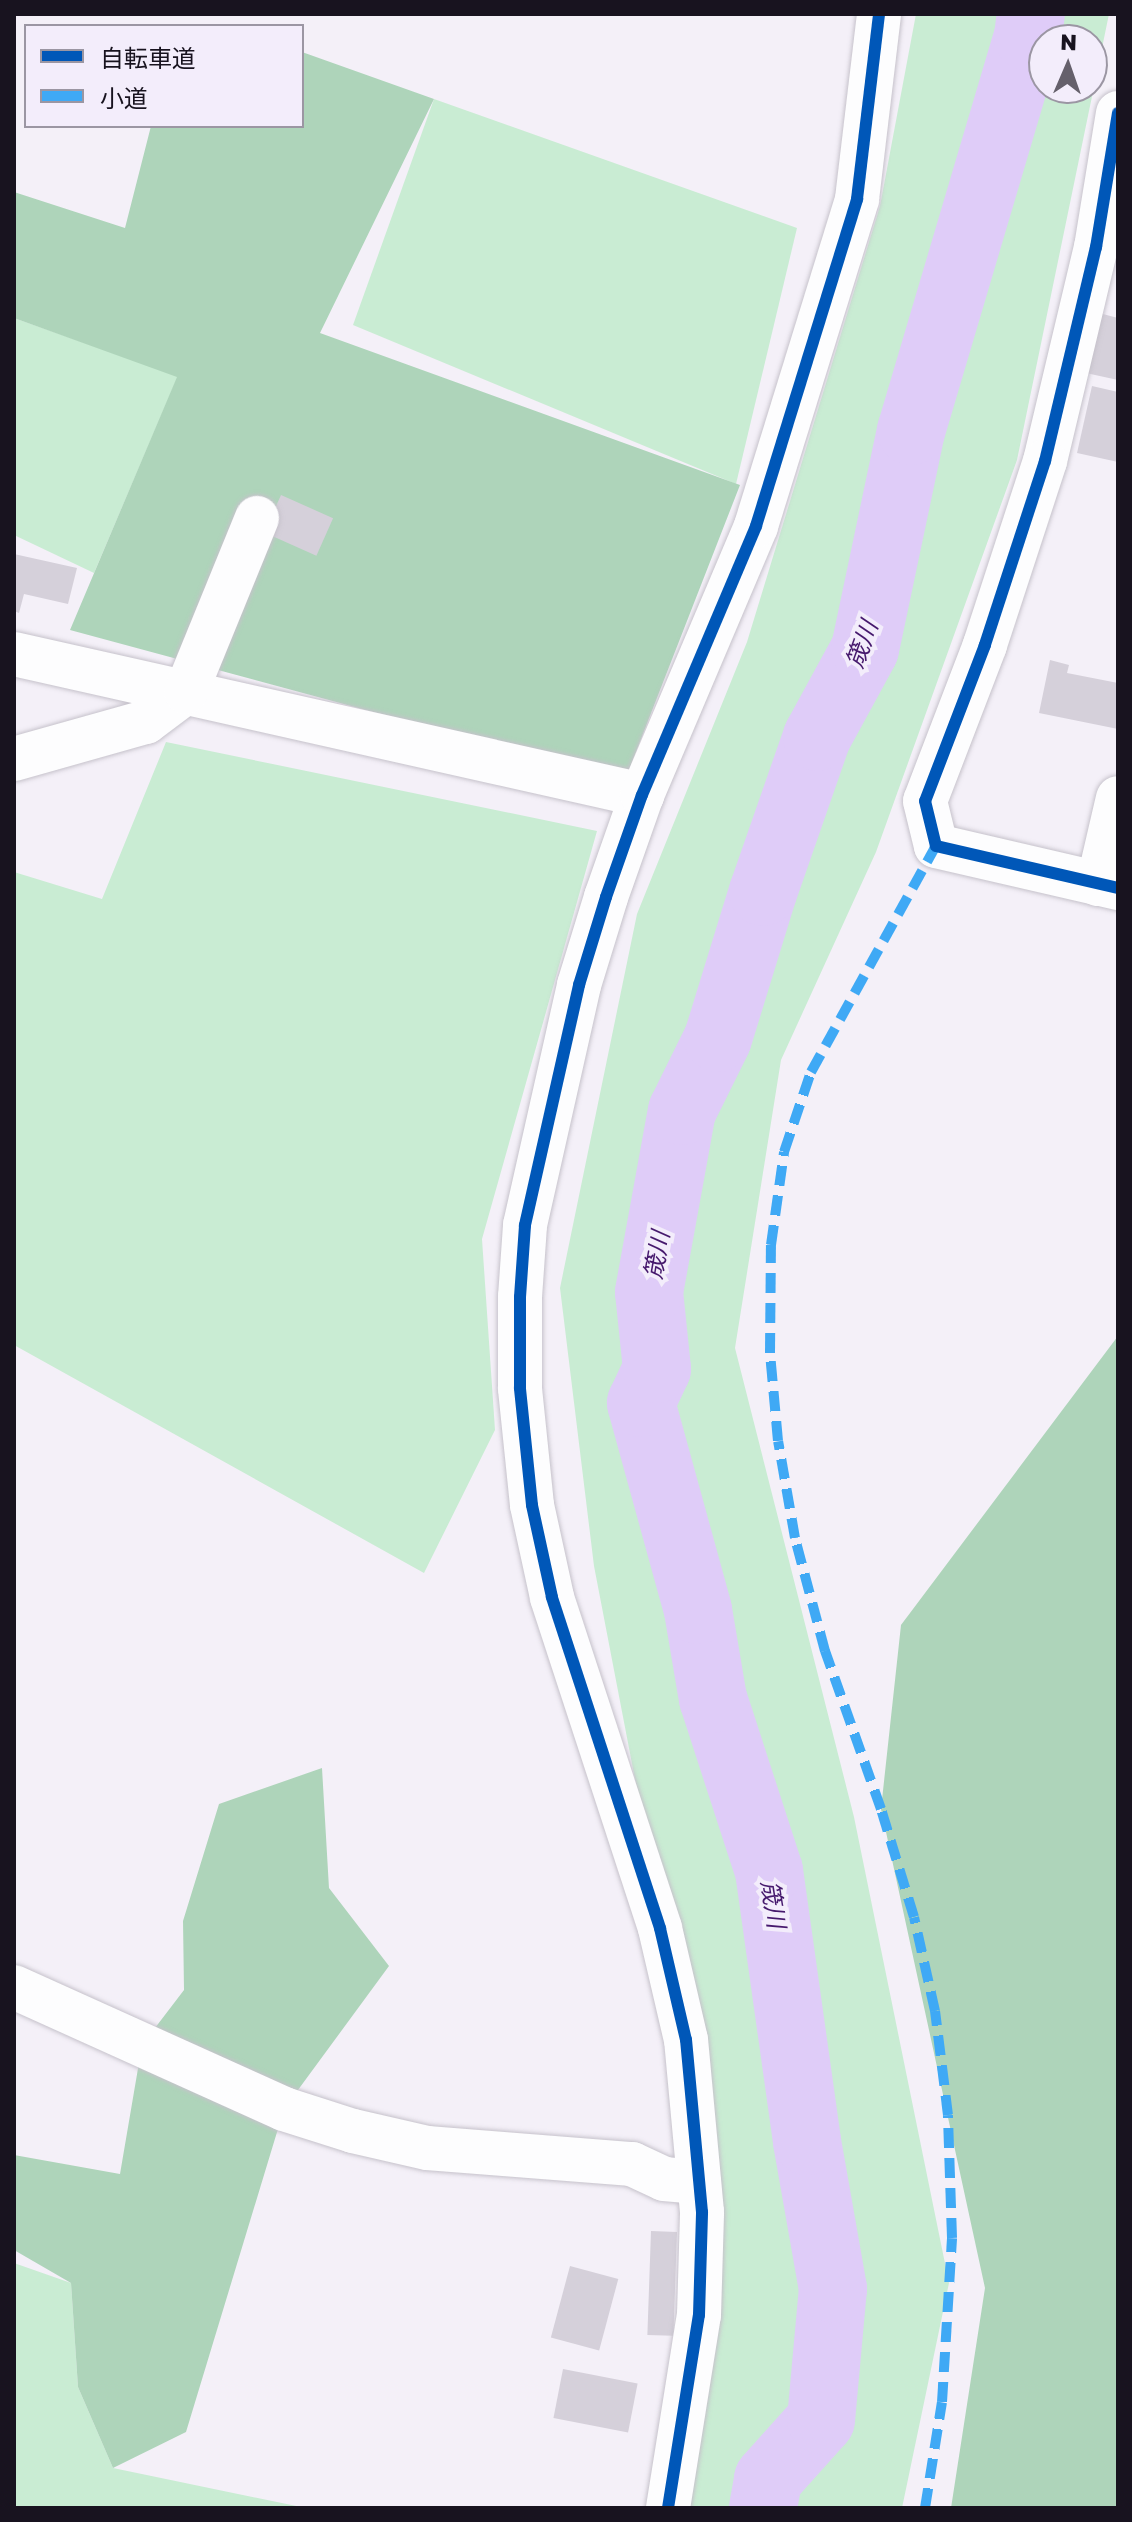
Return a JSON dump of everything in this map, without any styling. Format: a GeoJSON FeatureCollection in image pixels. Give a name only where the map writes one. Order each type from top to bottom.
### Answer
{"type":"FeatureCollection","features":[{"type":"Feature","properties":{"kind":"street"},"geometry":{"type":"LineString","coordinates":[[668,2508],[699,2315],[699,2182],[686,2040],[660,1928],[552,1597],[532,1505],[520,1388],[520,1297],[525,1225],[579,985],[642,795],[756,526],[808,366],[857,199],[879,14]]}},
{"type":"Feature","properties":{"kind":"street"},"geometry":{"type":"LineString","coordinates":[[1118,113],[1096,247],[1045,461],[985,645],[925,801],[936,846],[1108,886],[1118,798]]}},
{"type":"Feature","properties":{"kind":"street"},"geometry":{"type":"LineString","coordinates":[[14,759],[146,722],[186,692],[257,518]]}},
{"type":"Feature","properties":{"kind":"street"},"geometry":{"type":"LineString","coordinates":[[14,654],[642,795]]}},
{"type":"Feature","properties":{"kind":"street"},"geometry":{"type":"LineString","coordinates":[[14,1987],[284,2109],[353,2131],[427,2148],[632,2164],[664,2179],[699,2182]]}},
{"type":"Feature","properties":{"kind":"green space"},"geometry":{"type":"Polygon","coordinates":[[[916,14],[1109,14],[1107,24],[1028,24],[1028,104],[1090,104],[1017,460],[876,852],[781,1060],[735,1348],[854,1817],[949,2283],[902,2508],[685,2508],[678,2003],[594,1566],[560,1288],[637,914],[747,642],[880,206],[916,14]]]}},
{"type":"Feature","properties":{"kind":"green space"},"geometry":{"type":"Polygon","coordinates":[[[304,53],[434,99],[320,333],[740,485],[625,780],[70,630],[177,377],[14,318],[14,192],[125,228],[150,128],[304,128],[304,53]]]}},
{"type":"Feature","properties":{"kind":"green space"},"geometry":{"type":"Polygon","coordinates":[[[434,99],[797,228],[736,484],[353,325],[434,99]]]}},
{"type":"Feature","properties":{"kind":"green space"},"geometry":{"type":"Polygon","coordinates":[[[14,318],[178,376],[94,573],[14,535],[14,318]]]}},
{"type":"Feature","properties":{"kind":"green space"},"geometry":{"type":"Polygon","coordinates":[[[166,742],[597,831],[482,1239],[495,1430],[424,1573],[14,1345],[14,872],[102,899],[166,742]]]}},
{"type":"Feature","properties":{"kind":"green space"},"geometry":{"type":"Polygon","coordinates":[[[1118,1336],[1118,2508],[951,2508],[985,2288],[881,1809],[901,1625],[1118,1336]]]}},
{"type":"Feature","properties":{"kind":"green space"},"geometry":{"type":"Polygon","coordinates":[[[322,1768],[329,1888],[389,1966],[284,2109],[186,2432],[113,2468],[78,2387],[71,2283],[14,2250],[14,2155],[120,2174],[142,2045],[184,1990],[183,1921],[219,1804],[322,1768]]]}},
{"type":"Feature","properties":{"kind":"green space"},"geometry":{"type":"Polygon","coordinates":[[[14,2263],[71,2283],[78,2387],[113,2468],[306,2508],[14,2508],[14,2263]]]}},
{"type":"Feature","properties":{"kind":"building"},"geometry":{"type":"Polygon","coordinates":[[[1099,313],[1118,318],[1118,380],[1086,373],[1099,313]]]}},
{"type":"Feature","properties":{"kind":"building"},"geometry":{"type":"Polygon","coordinates":[[[1092,386],[1118,392],[1118,462],[1077,453],[1092,386]]]}},
{"type":"Feature","properties":{"kind":"building"},"geometry":{"type":"Polygon","coordinates":[[[281,495],[333,518],[316,556],[264,532],[281,495]]]}},
{"type":"Feature","properties":{"kind":"building"},"geometry":{"type":"Polygon","coordinates":[[[14,554],[77,568],[68,604],[24,594],[19,613],[14,611],[14,554]]]}},
{"type":"Feature","properties":{"kind":"building"},"geometry":{"type":"Polygon","coordinates":[[[1050,660],[1069,665],[1067,673],[1118,683],[1118,729],[1039,713],[1050,660]]]}},
{"type":"Feature","properties":{"kind":"building"},"geometry":{"type":"Polygon","coordinates":[[[651,2231],[677,2232],[673,2336],[647,2335],[651,2231]]]}},
{"type":"Feature","properties":{"kind":"building"},"geometry":{"type":"Polygon","coordinates":[[[570,2266],[618,2279],[599,2350],[551,2337],[570,2266]]]}},
{"type":"Feature","properties":{"kind":"building"},"geometry":{"type":"Polygon","coordinates":[[[563,2369],[638,2384],[628,2433],[553,2418],[563,2369]]]}},
{"type":"Feature","properties":{"kind":"waterway","name":"筬川"},"geometry":{"type":"LineString","coordinates":[[763,2508],[768,2479],[821,2420],[833,2289],[807,2141],[769,1871],[713,1699],[698,1610],[641,1403],[657,1369],[649,1292],[682,1111],[718,1038],[763,892],[817,737],[865,649],[911,431],[1028,37],[1031,14]]}},
{"type":"Feature","properties":{"kind":"marked path"},"geometry":{"type":"LineString","coordinates":[[925,2508],[942,2402],[952,2238],[948,2115],[935,2011],[914,1917],[881,1809],[825,1651],[795,1538],[778,1441],[770,1353],[771,1245],[784,1152],[811,1072],[936,846]]}},
{"type":"Feature","properties":{"kind":"cycle path"},"geometry":{"type":"LineString","coordinates":[[668,2508],[699,2315],[702,2212],[686,2040],[660,1928],[552,1597],[532,1505],[520,1388],[520,1297],[525,1225],[579,985],[606,897],[642,795],[756,526],[857,199],[879,14]]}},
{"type":"Feature","properties":{"kind":"cycle path"},"geometry":{"type":"LineString","coordinates":[[1118,113],[1096,247],[1045,461],[985,645],[925,801],[936,846],[1118,888]]}}]}
